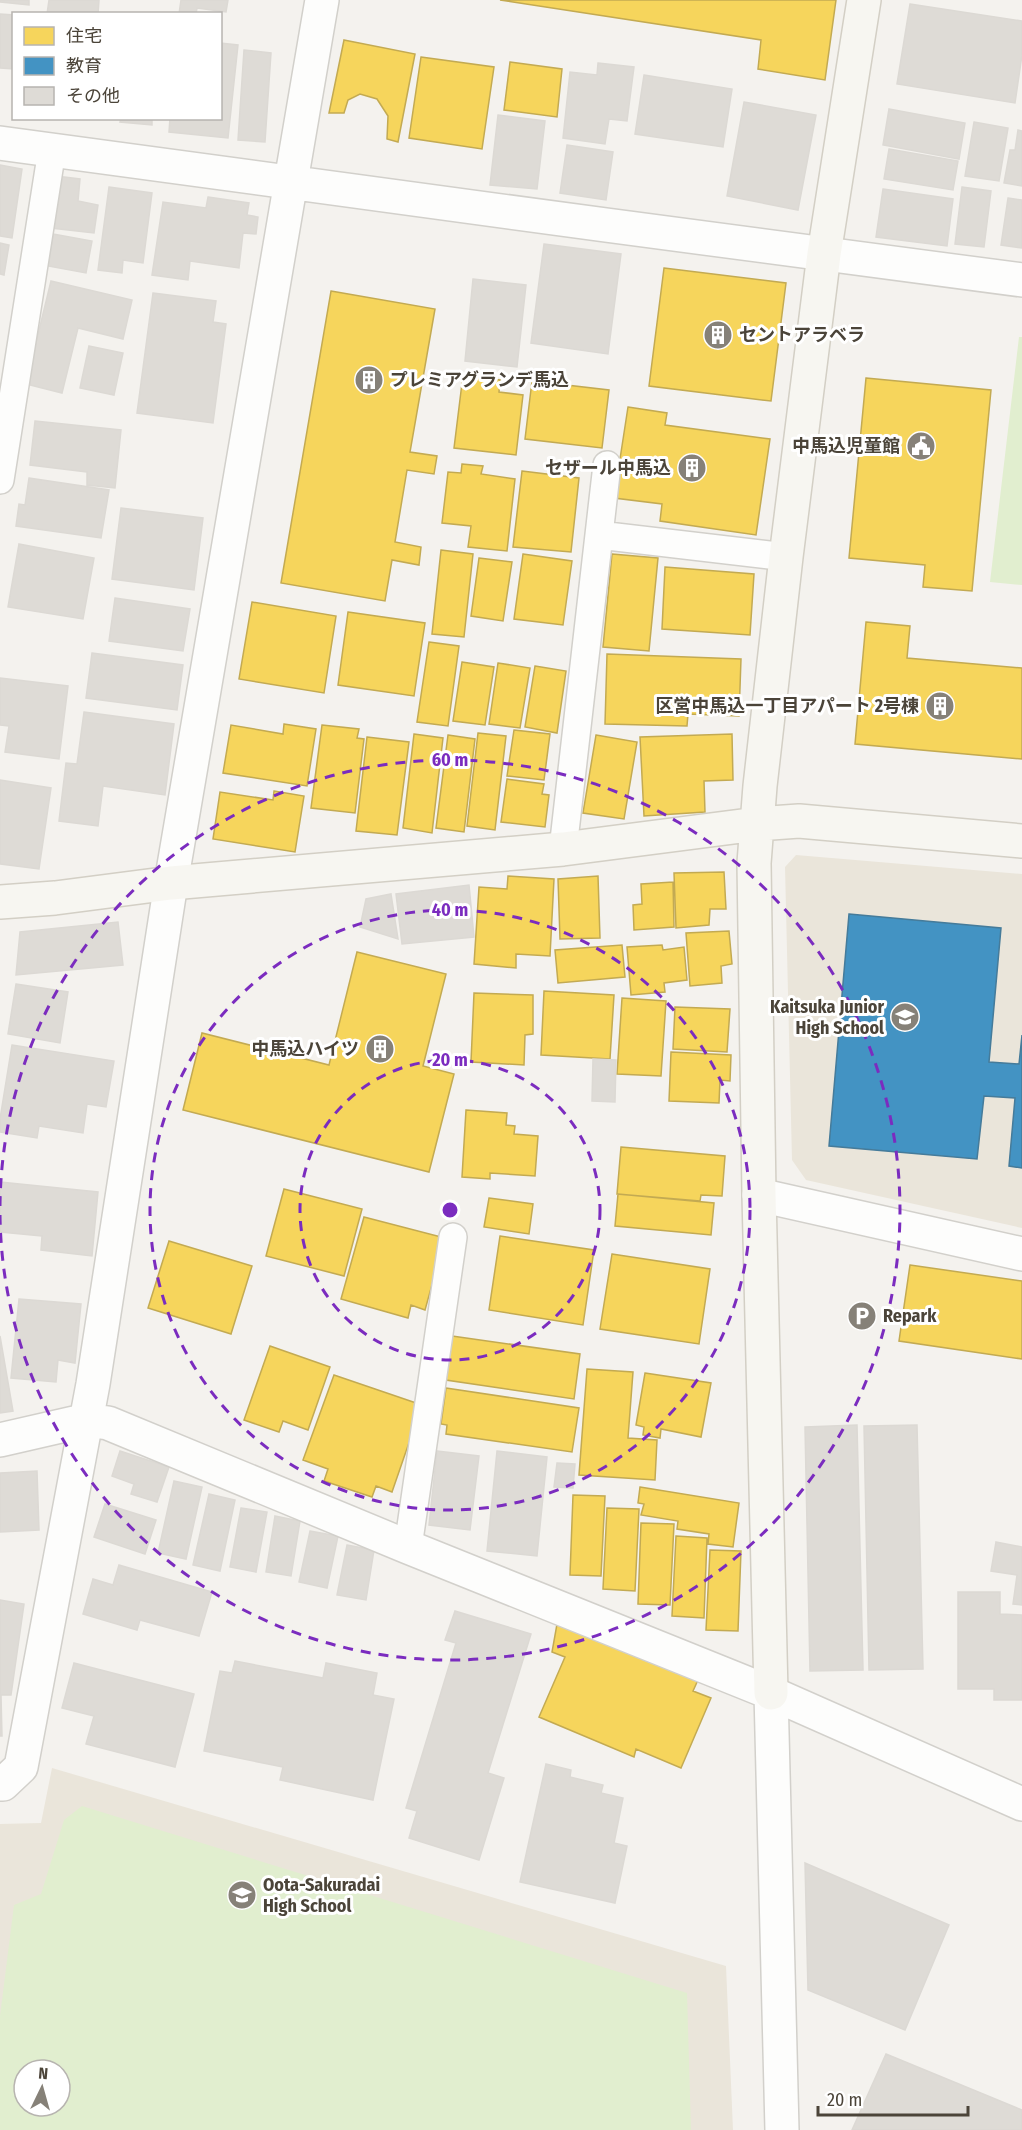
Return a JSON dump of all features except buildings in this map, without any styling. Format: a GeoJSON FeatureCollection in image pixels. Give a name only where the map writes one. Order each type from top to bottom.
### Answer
{"type":"FeatureCollection","features":[{"type":"Feature","properties":{"kind":"street"},"geometry":{"type":"LineString","coordinates":[[0,1784],[3,1784],[21,1767],[87,1420],[171,883],[293,182],[322,0]]}},
{"type":"Feature","properties":{"kind":"street"},"geometry":{"type":"LineString","coordinates":[[782,2130],[759,1195],[754,862],[760,786],[786,557],[824,254],[864,0]]}},
{"type":"Feature","properties":{"kind":"street"},"geometry":{"type":"LineString","coordinates":[[0,143],[865,261],[1022,280]]}},
{"type":"Feature","properties":{"kind":"street"},"geometry":{"type":"LineString","coordinates":[[0,902],[55,898],[171,883],[563,849],[757,824],[799,821],[1022,841]]}},
{"type":"Feature","properties":{"kind":"street"},"geometry":{"type":"LineString","coordinates":[[759,1195],[1022,1254]]}},
{"type":"Feature","properties":{"kind":"street"},"geometry":{"type":"LineString","coordinates":[[0,1440],[87,1420],[108,1422],[408,1547],[771,1693],[1022,1804]]}},
{"type":"Feature","properties":{"kind":"lane"},"geometry":{"type":"LineString","coordinates":[[0,480],[52,150]]}},
{"type":"Feature","properties":{"kind":"lane"},"geometry":{"type":"LineString","coordinates":[[563,849],[607,465]]}},
{"type":"Feature","properties":{"kind":"lane"},"geometry":{"type":"LineString","coordinates":[[599,535],[786,557]]}},
{"type":"Feature","properties":{"kind":"lane"},"geometry":{"type":"LineString","coordinates":[[408,1547],[453,1237]]}},
{"type":"Feature","properties":{"kind":"shaded area","name":"Kaitsuka Junior High School"},"geometry":{"type":"Polygon","coordinates":[[[796,855],[1022,874],[1022,1228],[806,1180],[792,1160],[785,867],[796,855]]]}},
{"type":"Feature","properties":{"kind":"shaded area","name":"Oota-Sakuradai High School"},"geometry":{"type":"Polygon","coordinates":[[[52,1768],[726,1966],[733,2130],[0,2130],[0,1824],[41,1823],[52,1768]]]}},
{"type":"Feature","properties":{"kind":"green space"},"geometry":{"type":"Polygon","coordinates":[[[1019,337],[1022,337],[1022,585],[990,582],[1019,337]]]}},
{"type":"Feature","properties":{"kind":"green space","name":"Oota-Sakuradai High School"},"geometry":{"type":"Polygon","coordinates":[[[82,1806],[687,1993],[691,2130],[0,2130],[0,2016],[14,1905],[41,1894],[64,1820],[82,1806]]]}},
{"type":"Feature","properties":{"kind":"place","name":"セントアラベラ"},"geometry":{"type":"Point","coordinates":[718,335]}},
{"type":"Feature","properties":{"kind":"place","name":"プレミアグランデ馬込"},"geometry":{"type":"Point","coordinates":[369,380]}},
{"type":"Feature","properties":{"kind":"place","name":"中馬込児童館"},"geometry":{"type":"Point","coordinates":[921,446]}},
{"type":"Feature","properties":{"kind":"place","name":"セザール中馬込"},"geometry":{"type":"Point","coordinates":[692,468]}},
{"type":"Feature","properties":{"kind":"place","name":"区営中馬込一丁目アパート 2号棟"},"geometry":{"type":"Point","coordinates":[940,706]}},
{"type":"Feature","properties":{"kind":"place","name":"Kaitsuka Junior High School"},"geometry":{"type":"Point","coordinates":[905,1017]}},
{"type":"Feature","properties":{"kind":"place","name":"中馬込ハイツ"},"geometry":{"type":"Point","coordinates":[380,1049]}},
{"type":"Feature","properties":{"kind":"place","name":"Repark"},"geometry":{"type":"Point","coordinates":[862,1316]}},
{"type":"Feature","properties":{"kind":"place","name":"Oota-Sakuradai High School"},"geometry":{"type":"Point","coordinates":[242,1895]}}]}
